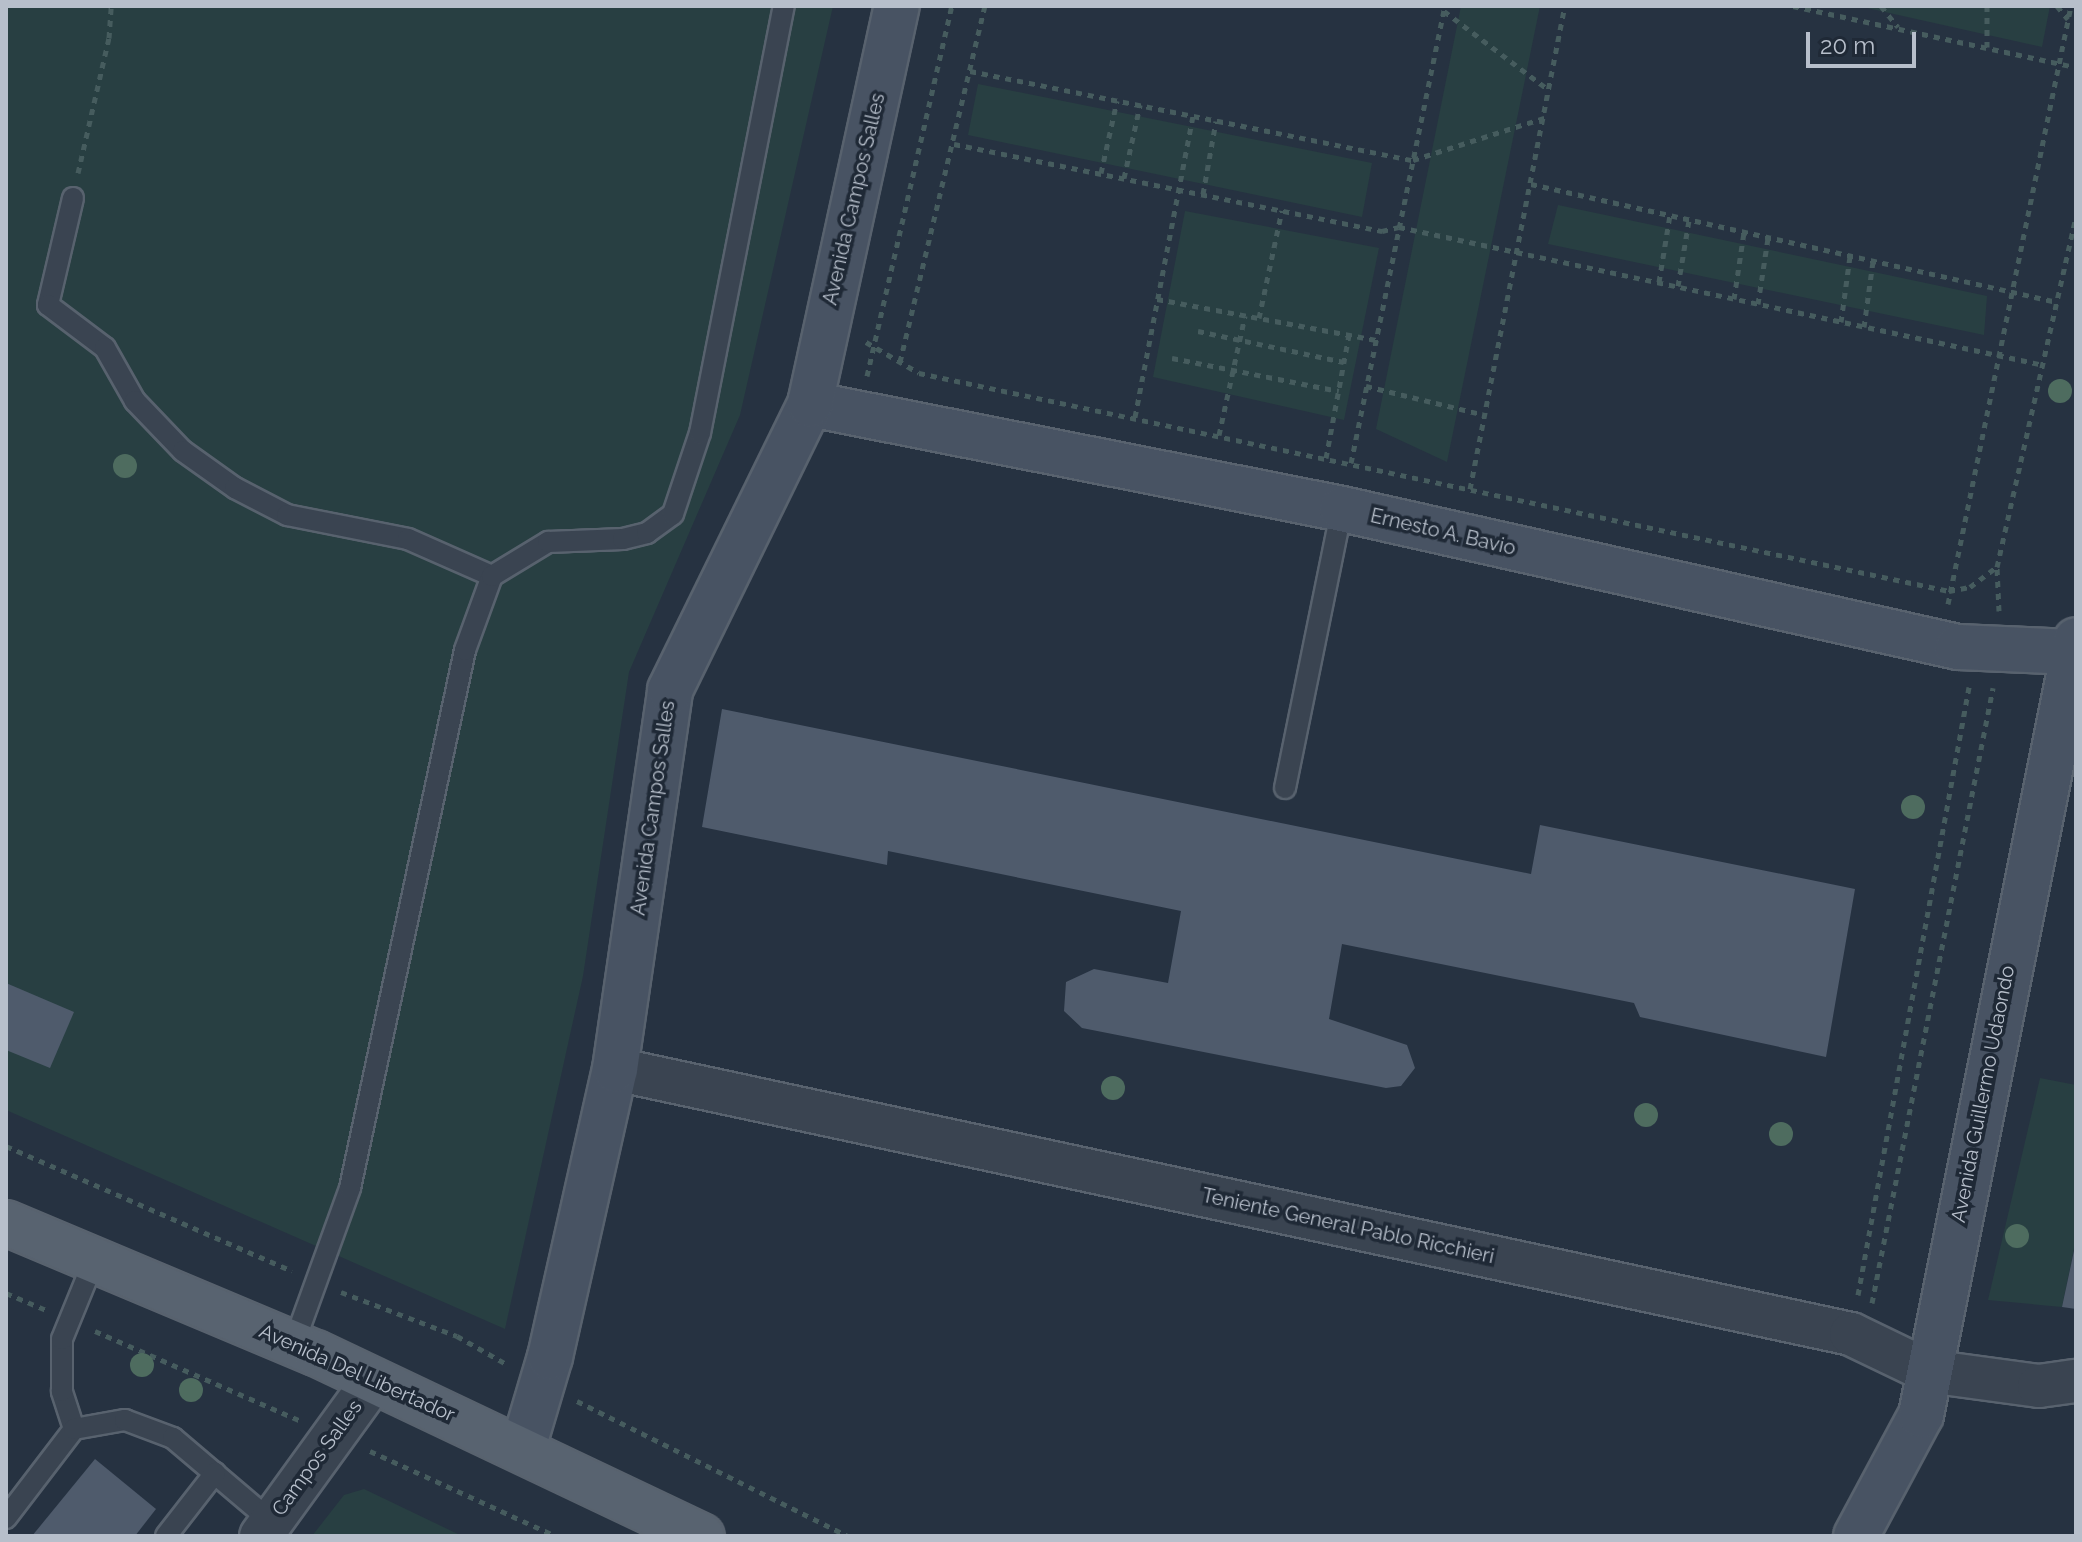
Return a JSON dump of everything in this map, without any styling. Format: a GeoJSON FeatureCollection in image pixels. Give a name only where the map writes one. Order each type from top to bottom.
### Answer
{"type":"FeatureCollection","features":[{"type":"Feature","properties":{"kind":"main road","name":"Avenida Campos Salles"},"geometry":{"type":"LineString","coordinates":[[523,1448],[543,1383],[615,1069],[670,690],[810,404],[824,328],[897,6]]}},
{"type":"Feature","properties":{"kind":"main road","name":"Ernesto A. Bavio"},"geometry":{"type":"LineString","coordinates":[[810,404],[1342,509],[1979,650],[2075,648]]}},
{"type":"Feature","properties":{"kind":"main road","name":"Avenida Guillermo Udaondo"},"geometry":{"type":"LineString","coordinates":[[1856,1536],[1921,1415],[2075,648]]}},
{"type":"Feature","properties":{"kind":"main road","name":"Avenida Del Libertador"},"geometry":{"type":"LineString","coordinates":[[6,1223],[294,1343],[523,1448],[702,1536]]}},
{"type":"Feature","properties":{"kind":"street","name":"Teniente General Pablo Ricchieri"},"geometry":{"type":"LineString","coordinates":[[615,1069],[1858,1337],[1928,1371],[2039,1386],[2076,1381]]}},
{"type":"Feature","properties":{"kind":"street","name":"Campos Salles"},"geometry":{"type":"LineString","coordinates":[[266,1529],[373,1381]]}},
{"type":"Feature","properties":{"kind":"lane"},"geometry":{"type":"LineString","coordinates":[[294,1343],[350,1188],[465,650],[492,576],[548,542],[623,539],[647,533],[673,514],[700,433],[784,6]]}},
{"type":"Feature","properties":{"kind":"lane"},"geometry":{"type":"LineString","coordinates":[[73,198],[48,305],[105,348],[135,401],[183,451],[235,488],[287,515],[408,539],[492,576]]}},
{"type":"Feature","properties":{"kind":"lane"},"geometry":{"type":"LineString","coordinates":[[1285,788],[1342,509]]}},
{"type":"Feature","properties":{"kind":"lane"},"geometry":{"type":"LineString","coordinates":[[74,1429],[62,1391],[61,1363],[69,1320],[95,1258]]}},
{"type":"Feature","properties":{"kind":"lane"},"geometry":{"type":"LineString","coordinates":[[6,1518],[74,1429],[103,1420],[148,1425],[215,1473],[266,1529]]}},
{"type":"Feature","properties":{"kind":"lane"},"geometry":{"type":"LineString","coordinates":[[166,1536],[215,1473]]}},
{"type":"Feature","properties":{"kind":"path"},"geometry":{"type":"LineString","coordinates":[[73,198],[109,38],[111,6]]}},
{"type":"Feature","properties":{"kind":"path"},"geometry":{"type":"LineString","coordinates":[[857,412],[874,350],[952,6]]}},
{"type":"Feature","properties":{"kind":"path"},"geometry":{"type":"LineString","coordinates":[[900,362],[985,6]]}},
{"type":"Feature","properties":{"kind":"path"},"geometry":{"type":"LineString","coordinates":[[1470,489],[1565,6]]}},
{"type":"Feature","properties":{"kind":"path"},"geometry":{"type":"LineString","coordinates":[[1793,6],[2076,67]]}},
{"type":"Feature","properties":{"kind":"path"},"geometry":{"type":"LineString","coordinates":[[1881,6],[1899,28]]}},
{"type":"Feature","properties":{"kind":"path"},"geometry":{"type":"LineString","coordinates":[[1987,6],[1987,47]]}},
{"type":"Feature","properties":{"kind":"path"},"geometry":{"type":"LineString","coordinates":[[2057,6],[2068,19]]}},
{"type":"Feature","properties":{"kind":"path"},"geometry":{"type":"LineString","coordinates":[[1858,1337],[1979,650],[1949,591],[2001,358],[2071,6]]}},
{"type":"Feature","properties":{"kind":"path"},"geometry":{"type":"LineString","coordinates":[[1351,463],[1444,8],[1549,90]]}},
{"type":"Feature","properties":{"kind":"path"},"geometry":{"type":"LineString","coordinates":[[970,71],[1413,160],[1544,118]]}},
{"type":"Feature","properties":{"kind":"path"},"geometry":{"type":"LineString","coordinates":[[1101,173],[1117,101]]}},
{"type":"Feature","properties":{"kind":"path"},"geometry":{"type":"LineString","coordinates":[[1124,178],[1140,105]]}},
{"type":"Feature","properties":{"kind":"path"},"geometry":{"type":"LineString","coordinates":[[1135,417],[1193,116]]}},
{"type":"Feature","properties":{"kind":"path"},"geometry":{"type":"LineString","coordinates":[[1203,194],[1216,121]]}},
{"type":"Feature","properties":{"kind":"path"},"geometry":{"type":"LineString","coordinates":[[954,144],[1382,231],[1399,227],[1518,251],[2044,365]]}},
{"type":"Feature","properties":{"kind":"path"},"geometry":{"type":"LineString","coordinates":[[1531,184],[2057,302]]}},
{"type":"Feature","properties":{"kind":"path"},"geometry":{"type":"LineString","coordinates":[[1259,318],[1282,210]]}},
{"type":"Feature","properties":{"kind":"path"},"geometry":{"type":"LineString","coordinates":[[1659,282],[1670,215]]}},
{"type":"Feature","properties":{"kind":"path"},"geometry":{"type":"LineString","coordinates":[[1858,1337],[1970,685],[2076,217]]}},
{"type":"Feature","properties":{"kind":"path"},"geometry":{"type":"LineString","coordinates":[[1678,286],[1689,220]]}},
{"type":"Feature","properties":{"kind":"path"},"geometry":{"type":"LineString","coordinates":[[1734,299],[1744,232]]}},
{"type":"Feature","properties":{"kind":"path"},"geometry":{"type":"LineString","coordinates":[[1758,304],[1768,238]]}},
{"type":"Feature","properties":{"kind":"path"},"geometry":{"type":"LineString","coordinates":[[1841,322],[1850,256]]}},
{"type":"Feature","properties":{"kind":"path"},"geometry":{"type":"LineString","coordinates":[[1864,327],[1873,261]]}},
{"type":"Feature","properties":{"kind":"path"},"geometry":{"type":"LineString","coordinates":[[1157,299],[1376,340]]}},
{"type":"Feature","properties":{"kind":"path"},"geometry":{"type":"LineString","coordinates":[[1219,435],[1245,316]]}},
{"type":"Feature","properties":{"kind":"path"},"geometry":{"type":"LineString","coordinates":[[824,328],[860,336],[874,350],[919,373],[1949,591],[1970,587],[1997,567]]}},
{"type":"Feature","properties":{"kind":"path"},"geometry":{"type":"LineString","coordinates":[[1198,331],[1344,362]]}},
{"type":"Feature","properties":{"kind":"path"},"geometry":{"type":"LineString","coordinates":[[1326,458],[1349,335]]}},
{"type":"Feature","properties":{"kind":"path"},"geometry":{"type":"LineString","coordinates":[[1172,358],[1339,391]]}},
{"type":"Feature","properties":{"kind":"path"},"geometry":{"type":"LineString","coordinates":[[1366,386],[1485,415]]}},
{"type":"Feature","properties":{"kind":"path"},"geometry":{"type":"LineString","coordinates":[[6,1146],[316,1282],[457,1336],[543,1383],[848,1536]]}},
{"type":"Feature","properties":{"kind":"path"},"geometry":{"type":"LineString","coordinates":[[6,1293],[335,1435],[556,1536]]}},
{"type":"Feature","properties":{"kind":"green space"},"geometry":{"type":"Polygon","coordinates":[[[6,6],[833,6],[740,415],[629,672],[583,976],[505,1329],[6,1110],[6,6]]]}},
{"type":"Feature","properties":{"kind":"green space"},"geometry":{"type":"Polygon","coordinates":[[[1461,6],[1540,6],[1447,462],[1376,429],[1461,6]]]}},
{"type":"Feature","properties":{"kind":"green space"},"geometry":{"type":"Polygon","coordinates":[[[1858,6],[2050,6],[2042,47],[1858,6]]]}},
{"type":"Feature","properties":{"kind":"green space"},"geometry":{"type":"Polygon","coordinates":[[[978,84],[1372,163],[1362,217],[968,135],[978,84]]]}},
{"type":"Feature","properties":{"kind":"green space"},"geometry":{"type":"Polygon","coordinates":[[[1558,205],[1987,296],[1984,335],[1548,244],[1558,205]]]}},
{"type":"Feature","properties":{"kind":"green space"},"geometry":{"type":"Polygon","coordinates":[[[1185,211],[1379,248],[1344,420],[1153,377],[1185,211]]]}},
{"type":"Feature","properties":{"kind":"green space"},"geometry":{"type":"Polygon","coordinates":[[[2040,1078],[2076,1085],[2076,1239],[2062,1307],[1988,1300],[2040,1078]]]}},
{"type":"Feature","properties":{"kind":"green space"},"geometry":{"type":"Polygon","coordinates":[[[364,1489],[462,1536],[312,1536],[344,1495],[364,1489]]]}},
{"type":"Feature","properties":{"kind":"building"},"geometry":{"type":"Polygon","coordinates":[[[722,709],[1531,874],[1540,825],[1855,889],[1826,1057],[1640,1017],[1634,1003],[1342,944],[1329,1019],[1407,1045],[1415,1068],[1401,1086],[1386,1088],[1082,1028],[1064,1011],[1066,982],[1094,969],[1168,983],[1181,911],[888,851],[887,865],[702,827],[722,709]]]}},
{"type":"Feature","properties":{"kind":"building"},"geometry":{"type":"Polygon","coordinates":[[[6,983],[74,1012],[50,1068],[6,1050],[6,983]]]}},
{"type":"Feature","properties":{"kind":"building"},"geometry":{"type":"Polygon","coordinates":[[[2076,1246],[2076,1309],[2062,1307],[2076,1246]]]}},
{"type":"Feature","properties":{"kind":"building"},"geometry":{"type":"Polygon","coordinates":[[[95,1459],[156,1509],[135,1536],[32,1536],[95,1459]]]}}]}
